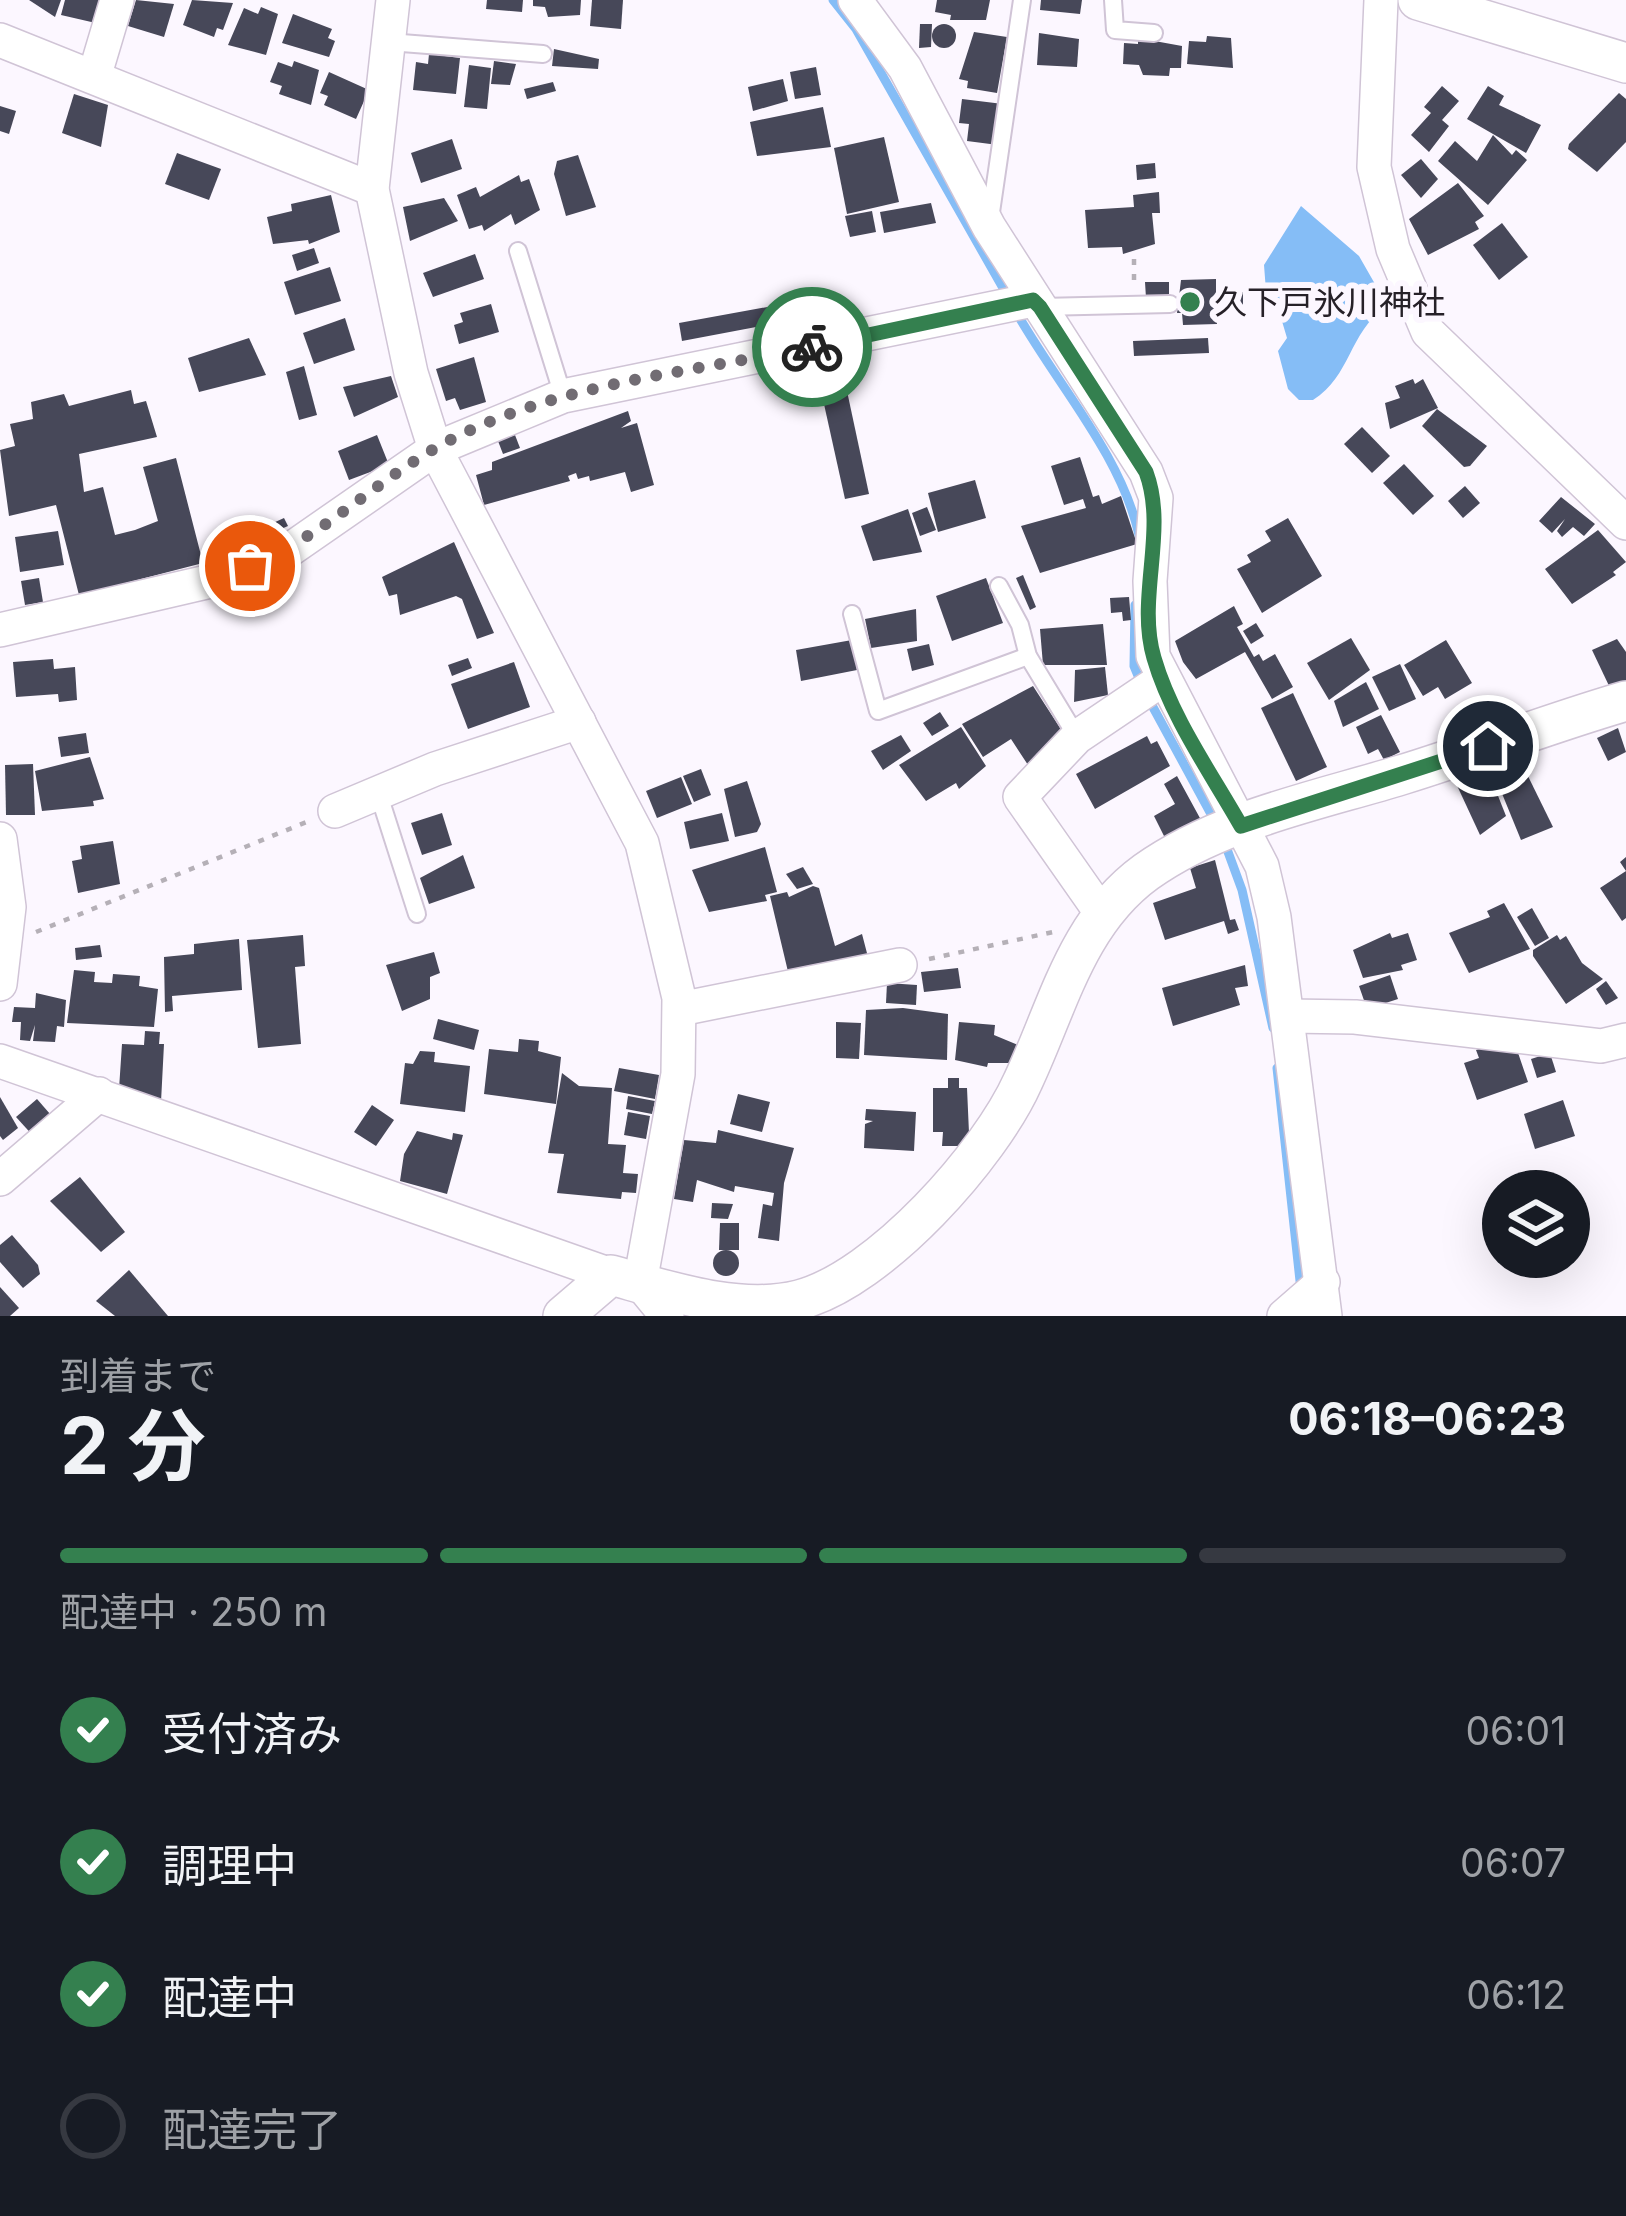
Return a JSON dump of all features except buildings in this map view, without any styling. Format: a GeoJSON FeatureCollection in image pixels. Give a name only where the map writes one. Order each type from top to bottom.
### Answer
{"type":"FeatureCollection","features":[{"type":"Feature","properties":{"kind":"street"},"geometry":{"type":"LineString","coordinates":[[95,74],[118,0]]}},
{"type":"Feature","properties":{"kind":"street"},"geometry":{"type":"LineString","coordinates":[[393,0],[372,189],[411,373],[435,449],[642,843],[680,1009],[678,1074],[626,1279],[563,1316]]}},
{"type":"Feature","properties":{"kind":"street"},"geometry":{"type":"LineString","coordinates":[[855,0],[904,68],[988,227],[1146,472],[1156,498],[1152,638],[1163,679],[1262,866],[1274,917],[1324,1299],[1284,1316]]}},
{"type":"Feature","properties":{"kind":"street"},"geometry":{"type":"LineString","coordinates":[[1381,0],[1374,167],[1393,249],[1428,332],[1626,523]]}},
{"type":"Feature","properties":{"kind":"street"},"geometry":{"type":"LineString","coordinates":[[1418,0],[1626,63]]}},
{"type":"Feature","properties":{"kind":"street"},"geometry":{"type":"LineString","coordinates":[[0,40],[95,74],[372,189]]}},
{"type":"Feature","properties":{"kind":"street"},"geometry":{"type":"LineString","coordinates":[[0,630],[211,581],[288,551],[435,449],[563,396],[1037,303]]}},
{"type":"Feature","properties":{"kind":"street"},"geometry":{"type":"LineString","coordinates":[[1098,918],[1020,797],[1077,737],[1163,679]]}},
{"type":"Feature","properties":{"kind":"street"},"geometry":{"type":"LineString","coordinates":[[0,1061],[626,1279],[754,1304],[799,1300],[838,1283],[881,1254],[977,1156],[1022,1086],[1098,918],[1147,871],[1241,826],[1626,701]]}},
{"type":"Feature","properties":{"kind":"street"},"geometry":{"type":"LineString","coordinates":[[335,811],[578,722]]}},
{"type":"Feature","properties":{"kind":"street"},"geometry":{"type":"LineString","coordinates":[[0,839],[8,942],[0,984]]}},
{"type":"Feature","properties":{"kind":"street"},"geometry":{"type":"LineString","coordinates":[[680,1009],[900,965]]}},
{"type":"Feature","properties":{"kind":"street"},"geometry":{"type":"LineString","coordinates":[[1288,1016],[1355,1017],[1601,1046],[1626,1040]]}},
{"type":"Feature","properties":{"kind":"street"},"geometry":{"type":"LineString","coordinates":[[0,1179],[100,1094]]}},
{"type":"Feature","properties":{"kind":"street"},"geometry":{"type":"LineString","coordinates":[[626,1279],[668,1316]]}},
{"type":"Feature","properties":{"kind":"lane"},"geometry":{"type":"LineString","coordinates":[[988,227],[1022,0]]}},
{"type":"Feature","properties":{"kind":"lane"},"geometry":{"type":"LineString","coordinates":[[1113,0],[1115,30],[1154,33]]}},
{"type":"Feature","properties":{"kind":"lane"},"geometry":{"type":"LineString","coordinates":[[389,42],[543,54]]}},
{"type":"Feature","properties":{"kind":"lane"},"geometry":{"type":"LineString","coordinates":[[518,250],[563,396]]}},
{"type":"Feature","properties":{"kind":"lane"},"geometry":{"type":"LineString","coordinates":[[1037,303],[1170,304]]}},
{"type":"Feature","properties":{"kind":"lane"},"geometry":{"type":"LineString","coordinates":[[999,586],[1028,656],[1077,737]]}},
{"type":"Feature","properties":{"kind":"lane"},"geometry":{"type":"LineString","coordinates":[[852,614],[878,711],[1028,656]]}},
{"type":"Feature","properties":{"kind":"lane"},"geometry":{"type":"LineString","coordinates":[[378,792],[417,914]]}},
{"type":"Feature","properties":{"kind":"path"},"geometry":{"type":"LineString","coordinates":[[8,942],[335,811]]}},
{"type":"Feature","properties":{"kind":"path"},"geometry":{"type":"LineString","coordinates":[[900,965],[1098,918]]}},
{"type":"Feature","properties":{"kind":"water"},"geometry":{"type":"Polygon","coordinates":[[[1301,206],[1359,256],[1387,305],[1364,329],[1335,379],[1313,400],[1299,400],[1288,389],[1278,351],[1287,338],[1276,301],[1266,291],[1264,265],[1301,206]]]}},
{"type":"Feature","properties":{"kind":"waterway"},"geometry":{"type":"LineString","coordinates":[[833,0],[856,29],[1007,295]]}},
{"type":"Feature","properties":{"kind":"waterway"},"geometry":{"type":"LineString","coordinates":[[1015,310],[1118,476],[1139,535]]}},
{"type":"Feature","properties":{"kind":"waterway"},"geometry":{"type":"LineString","coordinates":[[1135,605],[1134,666],[1141,683]]}},
{"type":"Feature","properties":{"kind":"waterway"},"geometry":{"type":"LineString","coordinates":[[1148,698],[1217,825]]}},
{"type":"Feature","properties":{"kind":"waterway"},"geometry":{"type":"LineString","coordinates":[[1224,841],[1242,890],[1273,1028]]}},
{"type":"Feature","properties":{"kind":"waterway"},"geometry":{"type":"LineString","coordinates":[[1277,1068],[1301,1290]]}},
{"type":"Feature","properties":{"kind":"way so far"},"geometry":{"type":"LineString","coordinates":[[250,566],[288,551],[435,449],[563,396],[812,347]]}},
{"type":"Feature","properties":{"kind":"place","name":"久下戸氷川神社"},"geometry":{"type":"Point","coordinates":[1190,302]}},
{"type":"Feature","properties":{"kind":"route"},"geometry":{"type":"LineString","coordinates":[[812,347],[1033,300],[1040,307],[1146,472],[1156,498],[1150,581],[1153,656],[1198,753],[1241,826],[1488,746]]}}]}
